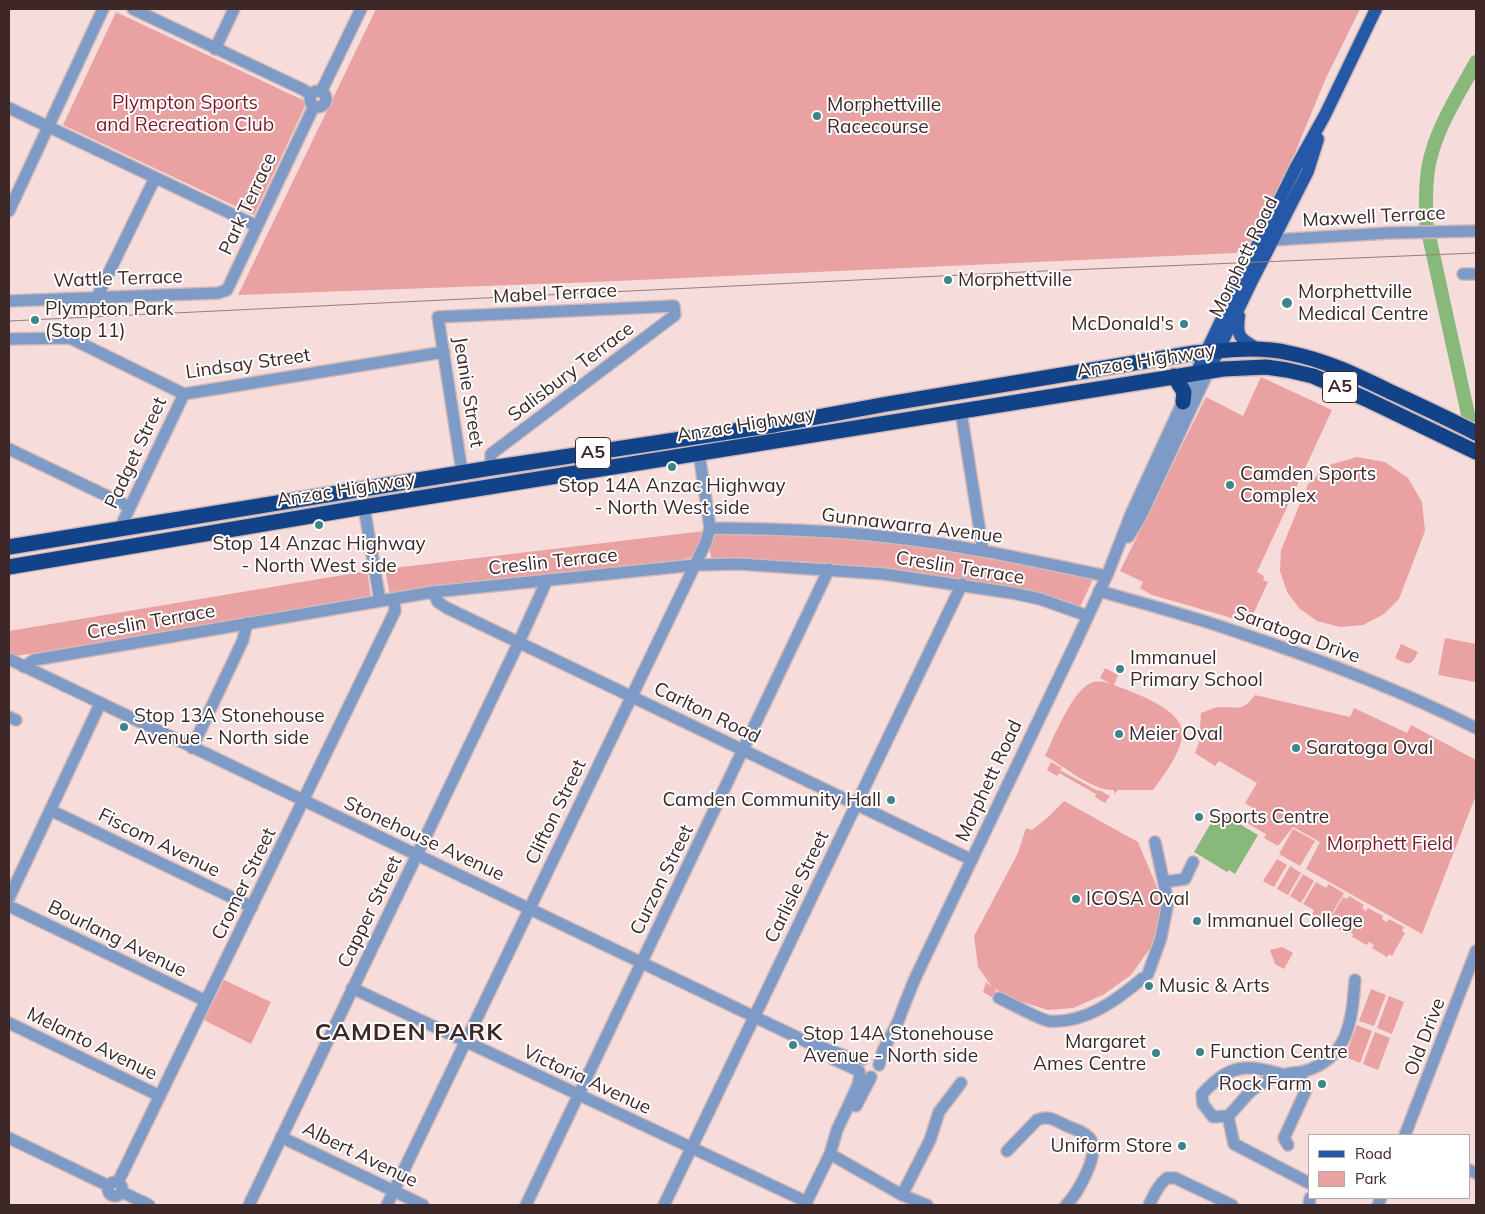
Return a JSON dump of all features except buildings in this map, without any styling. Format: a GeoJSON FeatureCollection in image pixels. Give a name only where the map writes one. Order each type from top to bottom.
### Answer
{"type":"FeatureCollection","features":[{"type":"Feature","properties":{"kind":"highway","name":"Anzac Highway"},"geometry":{"type":"LineString","coordinates":[[9,548],[462,472],[774,425],[906,401],[1212,351],[1258,350],[1288,352],[1320,360],[1373,383],[1476,433]]}},
{"type":"Feature","properties":{"kind":"highway","name":"Anzac Highway"},"geometry":{"type":"LineString","coordinates":[[9,567],[437,495],[1202,372],[1266,367],[1313,376],[1366,399],[1476,452]]}},
{"type":"Feature","properties":{"kind":"highway"},"geometry":{"type":"LineString","coordinates":[[1174,376],[1184,392],[1183,402]]}},
{"type":"Feature","properties":{"kind":"highway"},"geometry":{"type":"LineString","coordinates":[[1366,399],[1373,383]]}},
{"type":"Feature","properties":{"kind":"highway"},"geometry":{"type":"LineString","coordinates":[[906,401],[909,412],[925,418]]}},
{"type":"Feature","properties":{"kind":"highway"},"geometry":{"type":"LineString","coordinates":[[866,408],[885,411],[888,417],[885,424]]}},
{"type":"Feature","properties":{"kind":"highway"},"geometry":{"type":"LineString","coordinates":[[639,446],[639,452],[642,455],[658,460]]}},
{"type":"Feature","properties":{"kind":"highway"},"geometry":{"type":"LineString","coordinates":[[620,449],[628,452],[631,456],[630,464]]}},
{"type":"Feature","properties":{"kind":"highway"},"geometry":{"type":"LineString","coordinates":[[422,480],[421,484],[424,491],[437,495]]}},
{"type":"Feature","properties":{"kind":"highway"},"geometry":{"type":"LineString","coordinates":[[402,483],[410,489],[411,500]]}},
{"type":"Feature","properties":{"kind":"highway"},"geometry":{"type":"LineString","coordinates":[[71,537],[86,550],[95,553]]}},
{"type":"Feature","properties":{"kind":"highway"},"geometry":{"type":"LineString","coordinates":[[69,557],[71,537]]}},
{"type":"Feature","properties":{"kind":"main road","name":"Morphett Road"},"geometry":{"type":"LineString","coordinates":[[1202,372],[1296,167],[1325,115],[1376,9]]}},
{"type":"Feature","properties":{"kind":"main road","name":"Morphett Road"},"geometry":{"type":"LineString","coordinates":[[1212,351],[1241,303],[1308,171],[1325,115]]}},
{"type":"Feature","properties":{"kind":"main road"},"geometry":{"type":"LineString","coordinates":[[1241,303],[1237,329],[1240,336],[1258,350]]}},
{"type":"Feature","properties":{"kind":"street"},"geometry":{"type":"LineString","coordinates":[[9,211],[103,9]]}},
{"type":"Feature","properties":{"kind":"street"},"geometry":{"type":"LineString","coordinates":[[133,9],[304,90],[316,98]]}},
{"type":"Feature","properties":{"kind":"street"},"geometry":{"type":"LineString","coordinates":[[215,49],[234,9]]}},
{"type":"Feature","properties":{"kind":"street","name":"Park Terrace"},"geometry":{"type":"LineString","coordinates":[[228,290],[316,98],[361,9]]}},
{"type":"Feature","properties":{"kind":"street"},"geometry":{"type":"LineString","coordinates":[[9,108],[257,226]]}},
{"type":"Feature","properties":{"kind":"street"},"geometry":{"type":"LineString","coordinates":[[97,297],[155,178]]}},
{"type":"Feature","properties":{"kind":"street","name":"Maxwell Terrace"},"geometry":{"type":"LineString","coordinates":[[1273,240],[1438,231],[1476,231]]}},
{"type":"Feature","properties":{"kind":"street"},"geometry":{"type":"LineString","coordinates":[[1463,274],[1476,274]]}},
{"type":"Feature","properties":{"kind":"street","name":"Wattle Terrace"},"geometry":{"type":"LineString","coordinates":[[9,301],[218,294],[228,290]]}},
{"type":"Feature","properties":{"kind":"street","name":"Mabel Terrace"},"geometry":{"type":"LineString","coordinates":[[438,317],[674,306]]}},
{"type":"Feature","properties":{"kind":"street","name":"Salisbury Terrace"},"geometry":{"type":"LineString","coordinates":[[491,468],[491,454],[675,315],[674,306]]}},
{"type":"Feature","properties":{"kind":"street","name":"Jeanie Street"},"geometry":{"type":"LineString","coordinates":[[438,317],[462,472]]}},
{"type":"Feature","properties":{"kind":"street","name":"Lindsay Street"},"geometry":{"type":"LineString","coordinates":[[9,339],[61,336],[70,338],[184,394],[444,352]]}},
{"type":"Feature","properties":{"kind":"street","name":"Morphett Road"},"geometry":{"type":"LineString","coordinates":[[879,1065],[880,1056],[898,1020],[903,1005],[1088,616],[1107,575],[1131,514],[1183,402],[1202,372]]}},
{"type":"Feature","properties":{"kind":"street","name":"Morphett Road"},"geometry":{"type":"LineString","coordinates":[[1107,575],[1140,516],[1202,372]]}},
{"type":"Feature","properties":{"kind":"street","name":"Padget Street"},"geometry":{"type":"LineString","coordinates":[[120,528],[184,394]]}},
{"type":"Feature","properties":{"kind":"street"},"geometry":{"type":"LineString","coordinates":[[961,412],[983,550]]}},
{"type":"Feature","properties":{"kind":"street"},"geometry":{"type":"LineString","coordinates":[[9,449],[130,507]]}},
{"type":"Feature","properties":{"kind":"street"},"geometry":{"type":"LineString","coordinates":[[699,453],[710,528]]}},
{"type":"Feature","properties":{"kind":"street"},"geometry":{"type":"LineString","coordinates":[[364,507],[380,601]]}},
{"type":"Feature","properties":{"kind":"street","name":"Gunnawarra Avenue"},"geometry":{"type":"LineString","coordinates":[[710,528],[782,529],[857,534],[927,542],[983,550],[1107,575]]}},
{"type":"Feature","properties":{"kind":"street","name":"Clifton Street"},"geometry":{"type":"LineString","coordinates":[[387,1205],[695,565],[710,528]]}},
{"type":"Feature","properties":{"kind":"street","name":"Creslin Terrace"},"geometry":{"type":"LineString","coordinates":[[24,667],[34,660],[433,592],[695,565],[733,564],[829,569],[962,584],[1040,600],[1088,616]]}},
{"type":"Feature","properties":{"kind":"street","name":"Curzon Street"},"geometry":{"type":"LineString","coordinates":[[526,1205],[829,569]]}},
{"type":"Feature","properties":{"kind":"street","name":"Capper Street"},"geometry":{"type":"LineString","coordinates":[[249,1205],[547,580]]}},
{"type":"Feature","properties":{"kind":"street","name":"Carlisle Street"},"geometry":{"type":"LineString","coordinates":[[664,1205],[962,584]]}},
{"type":"Feature","properties":{"kind":"street","name":"Carlton Road"},"geometry":{"type":"LineString","coordinates":[[433,592],[438,602],[972,860]]}},
{"type":"Feature","properties":{"kind":"street","name":"Saratoga Drive"},"geometry":{"type":"LineString","coordinates":[[1099,592],[1236,631],[1280,646],[1386,687],[1476,728]]}},
{"type":"Feature","properties":{"kind":"street","name":"Cromer Street"},"geometry":{"type":"LineString","coordinates":[[114,1192],[395,611],[394,599]]}},
{"type":"Feature","properties":{"kind":"street"},"geometry":{"type":"LineString","coordinates":[[192,748],[243,640],[247,623]]}},
{"type":"Feature","properties":{"kind":"street","name":"Stonehouse Avenue"},"geometry":{"type":"LineString","coordinates":[[9,660],[809,1043],[854,1059],[866,1058]]}},
{"type":"Feature","properties":{"kind":"street"},"geometry":{"type":"LineString","coordinates":[[10,906],[50,810],[100,704]]}},
{"type":"Feature","properties":{"kind":"street","name":"Fiscom Avenue"},"geometry":{"type":"LineString","coordinates":[[50,810],[252,907]]}},
{"type":"Feature","properties":{"kind":"street"},"geometry":{"type":"LineString","coordinates":[[999,998],[1048,1021],[1079,1019],[1118,998],[1145,976],[1161,938],[1168,902],[1155,842]]}},
{"type":"Feature","properties":{"kind":"street"},"geometry":{"type":"LineString","coordinates":[[1164,882],[1185,879],[1193,862]]}},
{"type":"Feature","properties":{"kind":"street","name":"Bourlang Avenue"},"geometry":{"type":"LineString","coordinates":[[10,906],[206,1001]]}},
{"type":"Feature","properties":{"kind":"street","name":"Old Drive"},"geometry":{"type":"LineString","coordinates":[[1405,1134],[1476,951]]}},
{"type":"Feature","properties":{"kind":"street"},"geometry":{"type":"LineString","coordinates":[[1288,1145],[1284,1138],[1306,1090],[1292,1073],[1252,1067],[1238,1069],[1227,1073],[1202,1094],[1203,1104],[1213,1116],[1228,1116],[1252,1090],[1278,1076],[1292,1073],[1314,1068],[1326,1061],[1338,1049],[1347,1034],[1352,1016],[1355,980]]}},
{"type":"Feature","properties":{"kind":"street","name":"Victoria Avenue"},"geometry":{"type":"LineString","coordinates":[[352,988],[806,1204]]}},
{"type":"Feature","properties":{"kind":"street","name":"Morphett Road"},"geometry":{"type":"LineString","coordinates":[[866,1058],[876,1049],[892,1016],[903,1005]]}},
{"type":"Feature","properties":{"kind":"street","name":"Melanto Avenue"},"geometry":{"type":"LineString","coordinates":[[9,1023],[160,1096]]}},
{"type":"Feature","properties":{"kind":"street","name":"Stonehouse Avenue"},"geometry":{"type":"LineString","coordinates":[[809,1043],[822,1053],[864,1074]]}},
{"type":"Feature","properties":{"kind":"street"},"geometry":{"type":"LineString","coordinates":[[866,1058],[875,1058],[879,1065],[878,1073],[864,1074],[858,1066],[866,1058]]}},
{"type":"Feature","properties":{"kind":"street"},"geometry":{"type":"LineString","coordinates":[[806,1204],[830,1154],[837,1130],[864,1074]]}},
{"type":"Feature","properties":{"kind":"street"},"geometry":{"type":"LineString","coordinates":[[902,1195],[930,1140],[939,1112],[961,1083]]}},
{"type":"Feature","properties":{"kind":"street"},"geometry":{"type":"LineString","coordinates":[[1228,1116],[1234,1144],[1308,1182]]}},
{"type":"Feature","properties":{"kind":"street"},"geometry":{"type":"LineString","coordinates":[[1007,1151],[1042,1117],[1050,1117],[1088,1136],[1093,1142],[1093,1159],[1074,1196],[1066,1205]]}},
{"type":"Feature","properties":{"kind":"street","name":"Albert Avenue"},"geometry":{"type":"LineString","coordinates":[[281,1137],[423,1205]]}},
{"type":"Feature","properties":{"kind":"street"},"geometry":{"type":"LineString","coordinates":[[9,1138],[114,1192],[149,1205]]}},
{"type":"Feature","properties":{"kind":"street"},"geometry":{"type":"LineString","coordinates":[[830,1154],[902,1195],[927,1205]]}},
{"type":"Feature","properties":{"kind":"street"},"geometry":{"type":"LineString","coordinates":[[1149,1205],[1161,1182],[1167,1178],[1176,1178],[1231,1205]]}},
{"type":"Feature","properties":{"kind":"green space","name":"Morphettville Racecourse"},"geometry":{"type":"Polygon","coordinates":[[[376,9],[1360,9],[1326,78],[1294,155],[1254,239],[1236,253],[595,282],[238,295],[376,9]]]}},
{"type":"Feature","properties":{"kind":"green space","name":"Plympton Sports and Recreation Club"},"geometry":{"type":"Polygon","coordinates":[[[116,12],[307,102],[254,215],[63,125],[116,12]]]}},
{"type":"Feature","properties":{"kind":"green space","name":"Camden Sports Complex"},"geometry":{"type":"Polygon","coordinates":[[[1261,377],[1332,410],[1257,572],[1264,576],[1263,580],[1268,582],[1249,623],[1152,595],[1140,588],[1143,582],[1120,571],[1206,397],[1243,416],[1261,377]]]}},
{"type":"Feature","properties":{"kind":"green space"},"geometry":{"type":"Polygon","coordinates":[[[1357,457],[1385,462],[1408,478],[1422,502],[1425,531],[1399,599],[1384,614],[1363,625],[1340,627],[1317,621],[1300,609],[1287,592],[1280,571],[1281,550],[1308,484],[1329,465],[1357,457]]]}},
{"type":"Feature","properties":{"kind":"green space"},"geometry":{"type":"Polygon","coordinates":[[[716,530],[871,537],[1095,575],[1080,607],[1037,593],[934,575],[800,561],[717,562],[711,557],[709,545],[716,530]]]}},
{"type":"Feature","properties":{"kind":"green space"},"geometry":{"type":"Polygon","coordinates":[[[704,531],[692,557],[675,561],[429,589],[390,596],[385,569],[704,531]]]}},
{"type":"Feature","properties":{"kind":"green space"},"geometry":{"type":"Polygon","coordinates":[[[367,571],[371,598],[16,656],[9,653],[9,631],[367,571]]]}},
{"type":"Feature","properties":{"kind":"green space"},"geometry":{"type":"Polygon","coordinates":[[[1445,638],[1476,644],[1476,682],[1438,675],[1445,638]]]}},
{"type":"Feature","properties":{"kind":"green space"},"geometry":{"type":"Polygon","coordinates":[[[1401,644],[1418,652],[1409,663],[1395,658],[1401,644]]]}},
{"type":"Feature","properties":{"kind":"green space","name":"Meier Oval"},"geometry":{"type":"Polygon","coordinates":[[[1105,668],[1118,675],[1114,685],[1154,702],[1173,715],[1179,723],[1182,731],[1180,746],[1172,762],[1153,790],[1118,790],[1114,794],[1114,790],[1096,787],[1045,756],[1064,715],[1084,687],[1094,682],[1111,684],[1100,678],[1105,668]]]}},
{"type":"Feature","properties":{"kind":"green space","name":"Morphett Field"},"geometry":{"type":"Polygon","coordinates":[[[1255,695],[1350,717],[1354,708],[1407,733],[1411,725],[1476,760],[1476,795],[1422,934],[1306,869],[1320,842],[1293,827],[1278,846],[1264,838],[1266,834],[1247,823],[1255,809],[1245,803],[1257,783],[1219,761],[1215,766],[1195,753],[1199,742],[1201,713],[1218,707],[1236,708],[1243,706],[1255,695]]]}},
{"type":"Feature","properties":{"kind":"green space"},"geometry":{"type":"Polygon","coordinates":[[[1051,762],[1062,768],[1060,770],[1110,796],[1105,803],[1095,797],[1096,794],[1059,773],[1057,776],[1047,770],[1051,762]]]}},
{"type":"Feature","properties":{"kind":"green space","name":"ICOSA Oval"},"geometry":{"type":"Polygon","coordinates":[[[1064,801],[1138,842],[1156,885],[1162,913],[1151,947],[1131,975],[1103,995],[1073,1008],[1048,1010],[1013,999],[994,988],[996,991],[993,998],[983,992],[986,982],[992,987],[978,967],[974,936],[1018,853],[1026,828],[1032,830],[1064,801]]]}},
{"type":"Feature","properties":{"kind":"green space"},"geometry":{"type":"Polygon","coordinates":[[[1293,829],[1315,841],[1300,866],[1279,854],[1293,829]]]}},
{"type":"Feature","properties":{"kind":"green space"},"geometry":{"type":"Polygon","coordinates":[[[1277,859],[1287,865],[1274,887],[1263,881],[1277,859]]]}},
{"type":"Feature","properties":{"kind":"green space"},"geometry":{"type":"Polygon","coordinates":[[[1290,866],[1301,873],[1288,895],[1277,889],[1290,866]]]}},
{"type":"Feature","properties":{"kind":"green space"},"geometry":{"type":"Polygon","coordinates":[[[1303,874],[1314,881],[1301,903],[1290,896],[1303,874]]]}},
{"type":"Feature","properties":{"kind":"green space"},"geometry":{"type":"Polygon","coordinates":[[[1316,882],[1326,888],[1329,884],[1344,893],[1327,922],[1312,914],[1314,910],[1303,904],[1316,882]]]}},
{"type":"Feature","properties":{"kind":"green space"},"geometry":{"type":"Polygon","coordinates":[[[1349,896],[1364,905],[1362,908],[1366,911],[1368,908],[1383,916],[1382,919],[1387,922],[1389,919],[1404,927],[1402,931],[1405,933],[1392,956],[1389,954],[1387,957],[1372,948],[1374,945],[1369,942],[1367,945],[1352,937],[1353,934],[1349,931],[1347,934],[1332,925],[1334,922],[1330,919],[1343,897],[1347,899],[1349,896]]]}},
{"type":"Feature","properties":{"kind":"green space"},"geometry":{"type":"Polygon","coordinates":[[[1282,947],[1293,953],[1284,969],[1275,964],[1270,950],[1282,947]]]}},
{"type":"Feature","properties":{"kind":"green space"},"geometry":{"type":"Polygon","coordinates":[[[224,980],[271,1002],[251,1044],[204,1020],[224,980]]]}},
{"type":"Feature","properties":{"kind":"green space"},"geometry":{"type":"Polygon","coordinates":[[[1371,989],[1386,995],[1374,1026],[1359,1021],[1371,989]]]}},
{"type":"Feature","properties":{"kind":"green space"},"geometry":{"type":"Polygon","coordinates":[[[1389,996],[1404,1002],[1392,1034],[1377,1028],[1389,996]]]}},
{"type":"Feature","properties":{"kind":"green space"},"geometry":{"type":"Polygon","coordinates":[[[1357,1025],[1372,1031],[1360,1063],[1345,1057],[1357,1025]]]}},
{"type":"Feature","properties":{"kind":"green space"},"geometry":{"type":"Polygon","coordinates":[[[1375,1032],[1390,1038],[1378,1070],[1363,1064],[1375,1032]]]}},
{"type":"Feature","properties":{"kind":"shaded area"},"geometry":{"type":"Polygon","coordinates":[[[1218,811],[1258,835],[1235,874],[1229,870],[1227,872],[1194,852],[1218,811]]]}},
{"type":"Feature","properties":{"kind":"waterway"},"geometry":{"type":"LineString","coordinates":[[1476,62],[1437,137],[1432,151],[1426,186],[1426,222],[1476,451]]}},
{"type":"Feature","properties":{"kind":"tram line"},"geometry":{"type":"LineString","coordinates":[[9,321],[1044,271],[1476,253]]}},
{"type":"Feature","properties":{"kind":"place","name":"Morphettville Racecourse"},"geometry":{"type":"Point","coordinates":[817,116]}},
{"type":"Feature","properties":{"kind":"place","name":"Morphettville"},"geometry":{"type":"Point","coordinates":[948,280]}},
{"type":"Feature","properties":{"kind":"place","name":"Morphettville Medical Centre"},"geometry":{"type":"Point","coordinates":[1287,303]}},
{"type":"Feature","properties":{"kind":"place","name":"Plympton Park (Stop 11)"},"geometry":{"type":"Point","coordinates":[35,320]}},
{"type":"Feature","properties":{"kind":"place","name":"McDonald's"},"geometry":{"type":"Point","coordinates":[1184,324]}},
{"type":"Feature","properties":{"kind":"place","name":"Stop 14A Anzac Highway - North West side"},"geometry":{"type":"Point","coordinates":[672,467]}},
{"type":"Feature","properties":{"kind":"place","name":"Camden Sports Complex"},"geometry":{"type":"Point","coordinates":[1230,485]}},
{"type":"Feature","properties":{"kind":"place","name":"Stop 14 Anzac Highway - North West side"},"geometry":{"type":"Point","coordinates":[319,525]}},
{"type":"Feature","properties":{"kind":"place","name":"Immanuel Primary School"},"geometry":{"type":"Point","coordinates":[1120,669]}},
{"type":"Feature","properties":{"kind":"place","name":"Stop 13A Stonehouse Avenue - North side"},"geometry":{"type":"Point","coordinates":[124,727]}},
{"type":"Feature","properties":{"kind":"place","name":"Meier Oval"},"geometry":{"type":"Point","coordinates":[1119,734]}},
{"type":"Feature","properties":{"kind":"place","name":"Saratoga Oval"},"geometry":{"type":"Point","coordinates":[1296,748]}},
{"type":"Feature","properties":{"kind":"place","name":"Camden Community Hall"},"geometry":{"type":"Point","coordinates":[891,800]}},
{"type":"Feature","properties":{"kind":"place","name":"Sports Centre"},"geometry":{"type":"Point","coordinates":[1199,817]}},
{"type":"Feature","properties":{"kind":"place","name":"ICOSA Oval"},"geometry":{"type":"Point","coordinates":[1076,899]}},
{"type":"Feature","properties":{"kind":"place","name":"Immanuel College"},"geometry":{"type":"Point","coordinates":[1197,921]}},
{"type":"Feature","properties":{"kind":"place","name":"Music & Arts"},"geometry":{"type":"Point","coordinates":[1149,986]}},
{"type":"Feature","properties":{"kind":"place","name":"Stop 14A Stonehouse Avenue - North side"},"geometry":{"type":"Point","coordinates":[793,1045]}},
{"type":"Feature","properties":{"kind":"place","name":"Function Centre"},"geometry":{"type":"Point","coordinates":[1200,1052]}},
{"type":"Feature","properties":{"kind":"place","name":"Margaret Ames Centre"},"geometry":{"type":"Point","coordinates":[1156,1053]}},
{"type":"Feature","properties":{"kind":"place","name":"Rock Farm"},"geometry":{"type":"Point","coordinates":[1322,1084]}},
{"type":"Feature","properties":{"kind":"place","name":"Uniform Store"},"geometry":{"type":"Point","coordinates":[1182,1146]}},
{"type":"Feature","properties":{"kind":"district","name":"CAMDEN PARK"},"geometry":{"type":"Point","coordinates":[409,1033]}}]}
